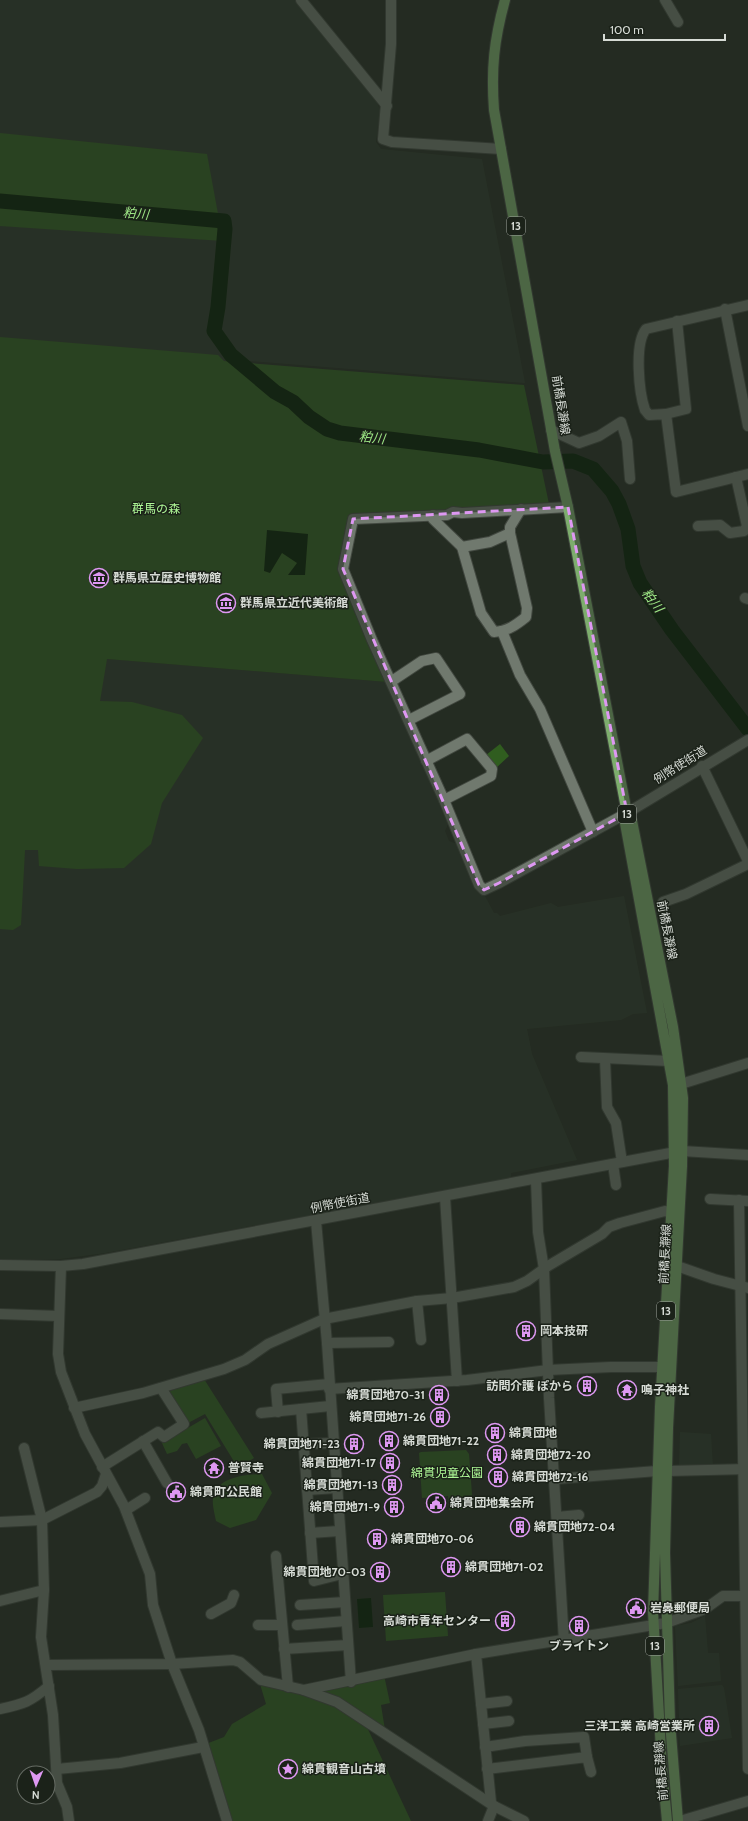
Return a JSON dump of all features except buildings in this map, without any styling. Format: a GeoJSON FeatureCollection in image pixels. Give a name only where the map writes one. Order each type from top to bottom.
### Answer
{"type":"FeatureCollection","features":[{"type":"Feature","properties":{"kind":"main road","name":"前橋長瀞線"},"geometry":{"type":"LineString","coordinates":[[505,0],[497,31],[492,77],[494,110],[555,451],[568,507],[627,813],[632,821],[648,899],[673,1027],[681,1084],[682,1098],[678,1152],[671,1212],[662,1368],[662,1471],[666,1623],[670,1722],[679,1821]]}},
{"type":"Feature","properties":{"kind":"main road","name":"前橋長瀞線"},"geometry":{"type":"LineString","coordinates":[[627,813],[625,823],[627,838],[673,1085],[678,1152],[677,1266],[662,1471],[654,1626],[662,1768],[667,1821]]}},
{"type":"Feature","properties":{"kind":"street"},"geometry":{"type":"LineString","coordinates":[[301,0],[387,106]]}},
{"type":"Feature","properties":{"kind":"street"},"geometry":{"type":"LineString","coordinates":[[391,0],[391,44],[387,106],[383,139],[386,141],[501,149]]}},
{"type":"Feature","properties":{"kind":"street"},"geometry":{"type":"LineString","coordinates":[[665,0],[678,22]]}},
{"type":"Feature","properties":{"kind":"street"},"geometry":{"type":"LineString","coordinates":[[676,321],[686,409],[666,414],[649,415],[644,407],[639,370],[641,335],[646,329],[676,321],[748,305]]}},
{"type":"Feature","properties":{"kind":"street"},"geometry":{"type":"LineString","coordinates":[[725,310],[748,426]]}},
{"type":"Feature","properties":{"kind":"street"},"geometry":{"type":"LineString","coordinates":[[666,414],[676,492],[748,474]]}},
{"type":"Feature","properties":{"kind":"street"},"geometry":{"type":"LineString","coordinates":[[551,430],[579,443],[599,436],[621,422],[627,441],[630,479]]}},
{"type":"Feature","properties":{"kind":"street"},"geometry":{"type":"LineString","coordinates":[[698,526],[720,525],[730,533],[744,531],[747,526],[736,477]]}},
{"type":"Feature","properties":{"kind":"street"},"geometry":{"type":"LineString","coordinates":[[426,761],[467,739],[492,769],[491,776],[444,800],[426,761],[392,682],[372,640],[343,569],[353,519],[433,514],[447,515],[453,512],[462,513],[568,507]]}},
{"type":"Feature","properties":{"kind":"street"},"geometry":{"type":"LineString","coordinates":[[433,514],[433,519],[462,547],[481,613],[494,632],[502,632],[515,626],[526,616],[527,608],[510,533],[510,528],[521,509]]}},
{"type":"Feature","properties":{"kind":"street"},"geometry":{"type":"LineString","coordinates":[[462,547],[490,542],[510,533]]}},
{"type":"Feature","properties":{"kind":"street"},"geometry":{"type":"LineString","coordinates":[[502,632],[520,675],[543,716],[593,832]]}},
{"type":"Feature","properties":{"kind":"street"},"geometry":{"type":"LineString","coordinates":[[392,682],[422,661],[436,658],[460,694],[409,720]]}},
{"type":"Feature","properties":{"kind":"street","name":"例幣使街道"},"geometry":{"type":"LineString","coordinates":[[444,800],[479,886],[484,890],[627,813],[747,740]]}},
{"type":"Feature","properties":{"kind":"street"},"geometry":{"type":"LineString","coordinates":[[702,766],[748,861]]}},
{"type":"Feature","properties":{"kind":"street"},"geometry":{"type":"LineString","coordinates":[[663,902],[686,894],[748,864]]}},
{"type":"Feature","properties":{"kind":"street"},"geometry":{"type":"LineString","coordinates":[[580,1058],[669,1061]]}},
{"type":"Feature","properties":{"kind":"street"},"geometry":{"type":"LineString","coordinates":[[605,1059],[608,1107],[616,1124],[618,1163],[616,1185]]}},
{"type":"Feature","properties":{"kind":"street"},"geometry":{"type":"LineString","coordinates":[[681,1084],[748,1063]]}},
{"type":"Feature","properties":{"kind":"street","name":"例幣使街道"},"geometry":{"type":"LineString","coordinates":[[0,1265],[61,1266],[83,1264],[536,1180],[678,1152],[748,1155]]}},
{"type":"Feature","properties":{"kind":"street"},"geometry":{"type":"LineString","coordinates":[[536,1180],[538,1232],[544,1269],[548,1370],[564,1641]]}},
{"type":"Feature","properties":{"kind":"street"},"geometry":{"type":"LineString","coordinates":[[445,1197],[457,1381]]}},
{"type":"Feature","properties":{"kind":"street"},"geometry":{"type":"LineString","coordinates":[[710,1199],[743,1201],[748,1769]]}},
{"type":"Feature","properties":{"kind":"street"},"geometry":{"type":"LineString","coordinates":[[74,1408],[161,1388],[231,1366],[245,1360],[268,1344],[324,1319],[417,1301],[452,1298],[514,1286],[526,1281],[602,1234],[609,1227],[665,1211],[671,1212]]}},
{"type":"Feature","properties":{"kind":"street"},"geometry":{"type":"LineString","coordinates":[[316,1221],[351,1682]]}},
{"type":"Feature","properties":{"kind":"street"},"geometry":{"type":"LineString","coordinates":[[61,1266],[58,1354],[61,1372],[85,1434],[126,1510],[150,1574],[153,1605],[172,1664],[198,1730],[227,1821]]}},
{"type":"Feature","properties":{"kind":"street"},"geometry":{"type":"LineString","coordinates":[[677,1266],[714,1279],[744,1287]]}},
{"type":"Feature","properties":{"kind":"street"},"geometry":{"type":"LineString","coordinates":[[417,1301],[421,1340]]}},
{"type":"Feature","properties":{"kind":"street"},"geometry":{"type":"LineString","coordinates":[[0,1314],[59,1316]]}},
{"type":"Feature","properties":{"kind":"street"},"geometry":{"type":"LineString","coordinates":[[326,1343],[389,1342]]}},
{"type":"Feature","properties":{"kind":"street"},"geometry":{"type":"LineString","coordinates":[[278,1412],[276,1389],[457,1381],[548,1370],[611,1367],[662,1368]]}},
{"type":"Feature","properties":{"kind":"street"},"geometry":{"type":"LineString","coordinates":[[0,1522],[42,1520],[97,1492],[102,1486],[104,1470],[143,1441],[158,1432],[164,1437],[184,1424],[161,1388]]}},
{"type":"Feature","properties":{"kind":"street"},"geometry":{"type":"LineString","coordinates":[[261,1413],[330,1406]]}},
{"type":"Feature","properties":{"kind":"street"},"geometry":{"type":"LineString","coordinates":[[301,1409],[314,1581],[342,1574]]}},
{"type":"Feature","properties":{"kind":"street"},"geometry":{"type":"LineString","coordinates":[[143,1441],[168,1482]]}},
{"type":"Feature","properties":{"kind":"street"},"geometry":{"type":"LineString","coordinates":[[304,1444],[333,1443]]}},
{"type":"Feature","properties":{"kind":"street"},"geometry":{"type":"LineString","coordinates":[[24,1448],[42,1520],[44,1590],[41,1637],[47,1665],[53,1715],[58,1787],[67,1806],[68,1821]]}},
{"type":"Feature","properties":{"kind":"street"},"geometry":{"type":"LineString","coordinates":[[554,1479],[662,1471],[745,1469]]}},
{"type":"Feature","properties":{"kind":"street"},"geometry":{"type":"LineString","coordinates":[[307,1490],[336,1488]]}},
{"type":"Feature","properties":{"kind":"street"},"geometry":{"type":"LineString","coordinates":[[126,1510],[145,1498]]}},
{"type":"Feature","properties":{"kind":"street"},"geometry":{"type":"LineString","coordinates":[[557,1517],[579,1515]]}},
{"type":"Feature","properties":{"kind":"street"},"geometry":{"type":"LineString","coordinates":[[310,1533],[340,1531]]}},
{"type":"Feature","properties":{"kind":"street"},"geometry":{"type":"LineString","coordinates":[[276,1556],[288,1687]]}},
{"type":"Feature","properties":{"kind":"street"},"geometry":{"type":"LineString","coordinates":[[0,1601],[44,1590]]}},
{"type":"Feature","properties":{"kind":"street"},"geometry":{"type":"LineString","coordinates":[[211,1614],[231,1603],[234,1595]]}},
{"type":"Feature","properties":{"kind":"street"},"geometry":{"type":"LineString","coordinates":[[304,1690],[351,1682],[476,1654],[654,1626],[705,1609],[723,1596],[746,1596]]}},
{"type":"Feature","properties":{"kind":"street"},"geometry":{"type":"LineString","coordinates":[[300,1606],[345,1602]]}},
{"type":"Feature","properties":{"kind":"street"},"geometry":{"type":"LineString","coordinates":[[298,1624],[346,1621]]}},
{"type":"Feature","properties":{"kind":"street"},"geometry":{"type":"LineString","coordinates":[[258,1626],[282,1625]]}},
{"type":"Feature","properties":{"kind":"street"},"geometry":{"type":"LineString","coordinates":[[284,1649],[348,1646]]}},
{"type":"Feature","properties":{"kind":"street"},"geometry":{"type":"LineString","coordinates":[[476,1654],[487,1769],[492,1804],[488,1821]]}},
{"type":"Feature","properties":{"kind":"street"},"geometry":{"type":"LineString","coordinates":[[47,1665],[172,1664],[233,1660],[240,1662],[261,1680],[304,1690],[337,1702],[492,1804],[524,1821]]}},
{"type":"Feature","properties":{"kind":"street"},"geometry":{"type":"LineString","coordinates":[[0,1709],[21,1705],[30,1701],[49,1686]]}},
{"type":"Feature","properties":{"kind":"street"},"geometry":{"type":"LineString","coordinates":[[481,1704],[507,1700]]}},
{"type":"Feature","properties":{"kind":"street"},"geometry":{"type":"LineString","coordinates":[[483,1724],[509,1721]]}},
{"type":"Feature","properties":{"kind":"street"},"geometry":{"type":"LineString","coordinates":[[485,1747],[525,1741],[584,1737],[591,1772]]}},
{"type":"Feature","properties":{"kind":"street"},"geometry":{"type":"LineString","coordinates":[[57,1769],[120,1763],[203,1746]]}},
{"type":"Feature","properties":{"kind":"street"},"geometry":{"type":"LineString","coordinates":[[487,1769],[587,1757]]}},
{"type":"Feature","properties":{"kind":"street"},"geometry":{"type":"LineString","coordinates":[[679,1821],[748,1801]]}},
{"type":"Feature","properties":{"kind":"highlighted area"},"geometry":{"type":"Polygon","coordinates":[[[568,507],[627,813],[499,883],[484,890],[479,885],[343,569],[353,519],[568,507]]]}},
{"type":"Feature","properties":{"kind":"shaded area"},"geometry":{"type":"Polygon","coordinates":[[[0,0],[298,0],[376,98],[380,111],[376,142],[381,149],[482,159],[525,383],[250,361],[223,361],[0,342],[0,0]]]}},
{"type":"Feature","properties":{"kind":"shaded area"},"geometry":{"type":"Polygon","coordinates":[[[267,530],[308,534],[305,575],[288,575],[297,563],[282,553],[270,573],[264,571],[267,530]]]}},
{"type":"Feature","properties":{"kind":"shaded area"},"geometry":{"type":"Polygon","coordinates":[[[0,648],[107,659],[387,682],[448,824],[445,831],[449,841],[457,844],[494,913],[497,913],[500,916],[551,903],[558,907],[624,896],[647,1013],[633,1014],[621,1020],[527,1029],[532,1054],[577,1160],[511,1173],[511,1178],[105,1253],[60,1259],[0,1259],[0,648]]]}},
{"type":"Feature","properties":{"kind":"shaded area"},"geometry":{"type":"Polygon","coordinates":[[[680,1432],[711,1434],[713,1468],[679,1468],[680,1432]]]}},
{"type":"Feature","properties":{"kind":"shaded area"},"geometry":{"type":"Polygon","coordinates":[[[371,1598],[373,1627],[359,1628],[357,1599],[371,1598]]]}},
{"type":"Feature","properties":{"kind":"shaded area"},"geometry":{"type":"Polygon","coordinates":[[[705,1616],[708,1653],[719,1653],[721,1681],[678,1686],[675,1626],[691,1623],[705,1616]]]}},
{"type":"Feature","properties":{"kind":"shaded area"},"geometry":{"type":"Polygon","coordinates":[[[722,1685],[724,1688],[732,1738],[680,1746],[678,1689],[722,1685]]]}},
{"type":"Feature","properties":{"kind":"green space"},"geometry":{"type":"Polygon","coordinates":[[[0,133],[207,154],[223,241],[0,226],[0,133]]]}},
{"type":"Feature","properties":{"kind":"green space","name":"群馬の森"},"geometry":{"type":"Polygon","coordinates":[[[0,337],[218,355],[224,361],[524,385],[549,504],[351,515],[339,569],[387,682],[107,659],[100,701],[132,702],[182,715],[203,738],[162,803],[151,844],[124,868],[77,869],[39,866],[38,850],[25,850],[21,925],[13,930],[0,929],[0,337]]]}},
{"type":"Feature","properties":{"kind":"green space"},"geometry":{"type":"Polygon","coordinates":[[[500,744],[509,756],[496,768],[486,755],[500,744]]]}},
{"type":"Feature","properties":{"kind":"green space"},"geometry":{"type":"Polygon","coordinates":[[[204,1379],[254,1458],[238,1468],[205,1414],[188,1423],[167,1390],[204,1379]]]}},
{"type":"Feature","properties":{"kind":"green space"},"geometry":{"type":"Polygon","coordinates":[[[205,1418],[221,1446],[196,1459],[187,1443],[182,1444],[177,1451],[167,1454],[162,1443],[205,1418]]]}},
{"type":"Feature","properties":{"kind":"green space","name":"綿貫児童公園"},"geometry":{"type":"Polygon","coordinates":[[[466,1450],[469,1454],[473,1508],[449,1510],[448,1496],[422,1498],[419,1453],[466,1450]]]}},
{"type":"Feature","properties":{"kind":"green space"},"geometry":{"type":"Polygon","coordinates":[[[262,1474],[272,1493],[256,1520],[230,1528],[216,1521],[213,1499],[219,1486],[239,1477],[262,1474]]]}},
{"type":"Feature","properties":{"kind":"green space"},"geometry":{"type":"Polygon","coordinates":[[[445,1592],[448,1636],[386,1641],[383,1595],[445,1592]]]}},
{"type":"Feature","properties":{"kind":"green space"},"geometry":{"type":"Polygon","coordinates":[[[384,1675],[390,1703],[381,1705],[385,1730],[366,1725],[411,1821],[231,1821],[206,1744],[224,1737],[232,1724],[266,1704],[260,1684],[300,1694],[384,1675]]]}},
{"type":"Feature","properties":{"kind":"waterway","name":"粕川"},"geometry":{"type":"LineString","coordinates":[[0,201],[224,221],[225,229],[218,307],[214,331],[231,355],[275,392],[293,402],[309,417],[327,429],[340,433],[479,450],[543,462],[573,461],[593,469],[612,491],[619,504],[628,529],[633,566],[640,583],[672,630],[748,729]]}},
{"type":"Feature","properties":{"kind":"place","name":"群馬県立歴史博物館"},"geometry":{"type":"Point","coordinates":[99,578]}},
{"type":"Feature","properties":{"kind":"place","name":"群馬県立近代美術館"},"geometry":{"type":"Point","coordinates":[226,603]}},
{"type":"Feature","properties":{"kind":"place","name":"岡本技研"},"geometry":{"type":"Point","coordinates":[526,1331]}},
{"type":"Feature","properties":{"kind":"place","name":"訪問介護 ぽから"},"geometry":{"type":"Point","coordinates":[587,1386]}},
{"type":"Feature","properties":{"kind":"place","name":"鳴子神社"},"geometry":{"type":"Point","coordinates":[627,1390]}},
{"type":"Feature","properties":{"kind":"place","name":"綿貫団地70-31"},"geometry":{"type":"Point","coordinates":[439,1395]}},
{"type":"Feature","properties":{"kind":"place","name":"綿貫団地71-26"},"geometry":{"type":"Point","coordinates":[440,1417]}},
{"type":"Feature","properties":{"kind":"place","name":"綿貫団地"},"geometry":{"type":"Point","coordinates":[495,1433]}},
{"type":"Feature","properties":{"kind":"place","name":"綿貫団地71-22"},"geometry":{"type":"Point","coordinates":[389,1441]}},
{"type":"Feature","properties":{"kind":"place","name":"綿貫団地71-23"},"geometry":{"type":"Point","coordinates":[354,1444]}},
{"type":"Feature","properties":{"kind":"place","name":"綿貫団地72-20"},"geometry":{"type":"Point","coordinates":[497,1455]}},
{"type":"Feature","properties":{"kind":"place","name":"綿貫団地71-17"},"geometry":{"type":"Point","coordinates":[390,1463]}},
{"type":"Feature","properties":{"kind":"place","name":"普賢寺"},"geometry":{"type":"Point","coordinates":[214,1468]}},
{"type":"Feature","properties":{"kind":"place","name":"綿貫団地72-16"},"geometry":{"type":"Point","coordinates":[498,1477]}},
{"type":"Feature","properties":{"kind":"place","name":"綿貫団地71-13"},"geometry":{"type":"Point","coordinates":[392,1485]}},
{"type":"Feature","properties":{"kind":"place","name":"綿貫町公民館"},"geometry":{"type":"Point","coordinates":[176,1492]}},
{"type":"Feature","properties":{"kind":"place","name":"綿貫団地集会所"},"geometry":{"type":"Point","coordinates":[436,1503]}},
{"type":"Feature","properties":{"kind":"place","name":"綿貫団地71-9"},"geometry":{"type":"Point","coordinates":[394,1507]}},
{"type":"Feature","properties":{"kind":"place","name":"綿貫団地72-04"},"geometry":{"type":"Point","coordinates":[520,1527]}},
{"type":"Feature","properties":{"kind":"place","name":"綿貫団地70-06"},"geometry":{"type":"Point","coordinates":[377,1539]}},
{"type":"Feature","properties":{"kind":"place","name":"綿貫団地71-02"},"geometry":{"type":"Point","coordinates":[451,1567]}},
{"type":"Feature","properties":{"kind":"place","name":"綿貫団地70-03"},"geometry":{"type":"Point","coordinates":[380,1572]}},
{"type":"Feature","properties":{"kind":"place","name":"岩鼻郵便局"},"geometry":{"type":"Point","coordinates":[636,1608]}},
{"type":"Feature","properties":{"kind":"place","name":"高崎市青年センター"},"geometry":{"type":"Point","coordinates":[505,1621]}},
{"type":"Feature","properties":{"kind":"place","name":"ブライトン"},"geometry":{"type":"Point","coordinates":[579,1626]}},
{"type":"Feature","properties":{"kind":"place","name":"三洋工業 高崎営業所"},"geometry":{"type":"Point","coordinates":[709,1726]}},
{"type":"Feature","properties":{"kind":"place","name":"綿貫観音山古墳"},"geometry":{"type":"Point","coordinates":[288,1769]}}]}
